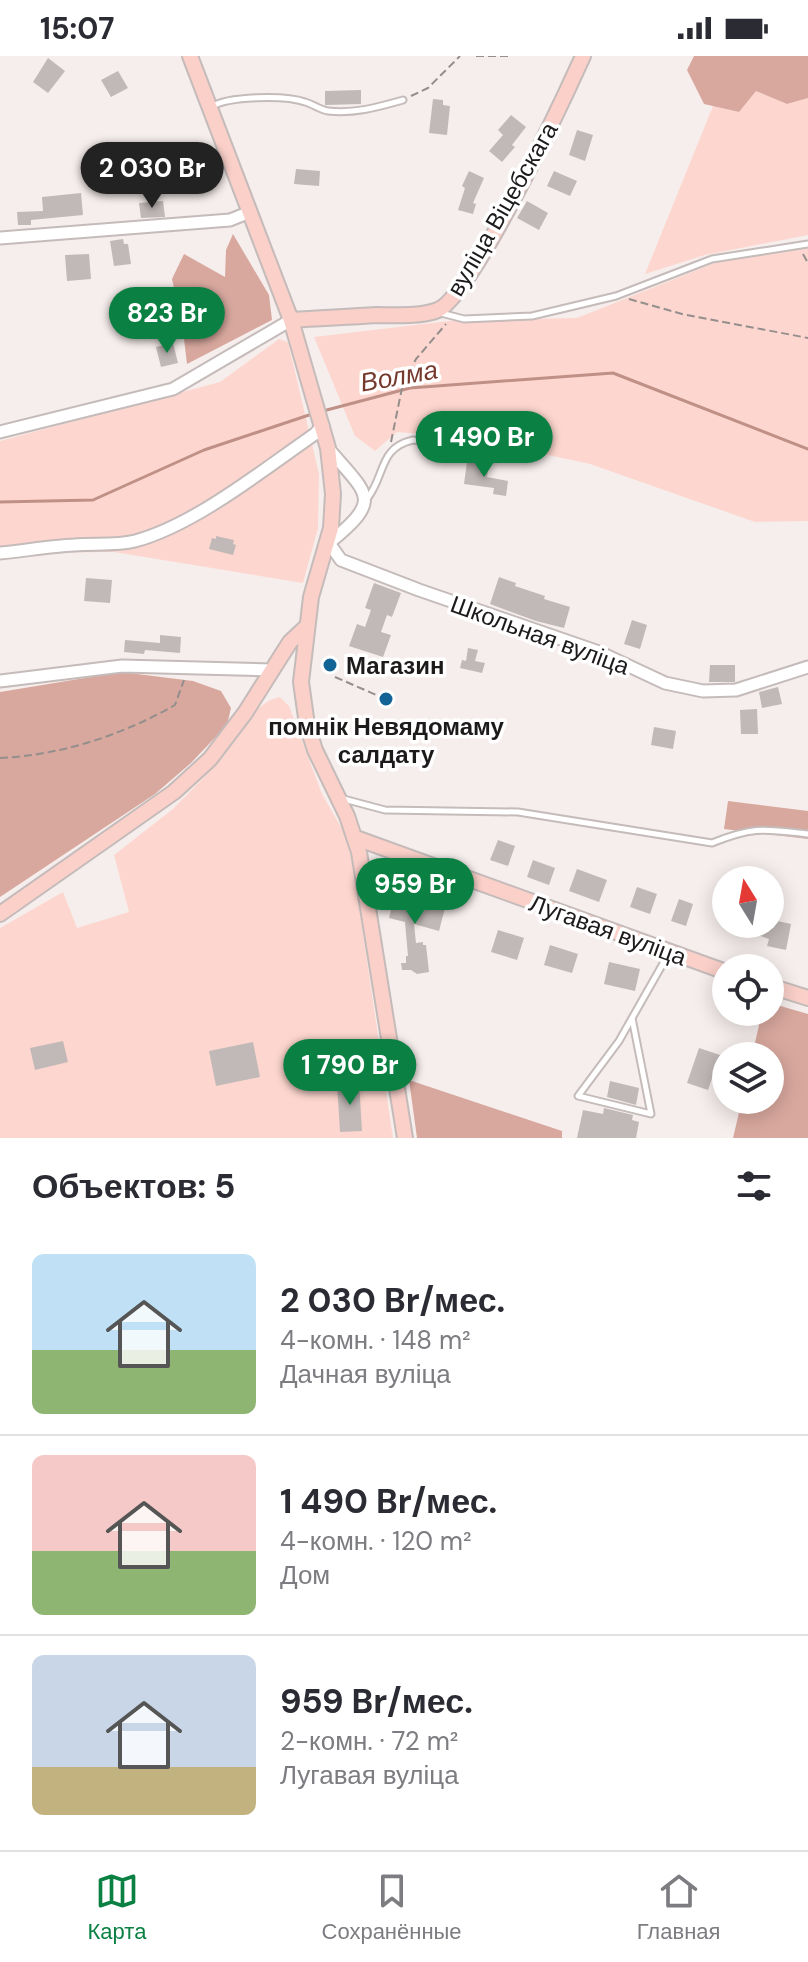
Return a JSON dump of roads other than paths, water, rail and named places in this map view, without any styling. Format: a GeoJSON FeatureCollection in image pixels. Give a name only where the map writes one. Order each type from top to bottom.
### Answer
{"type":"FeatureCollection","features":[{"type":"Feature","properties":{"kind":"street"},"geometry":{"type":"LineString","coordinates":[[190,56],[291,320],[328,448],[333,494],[329,543],[311,597],[301,682],[307,725],[315,750],[356,838],[405,1138]]}},
{"type":"Feature","properties":{"kind":"street","name":"вуліца Віцебскага"},"geometry":{"type":"LineString","coordinates":[[291,320],[436,311],[446,306],[456,296],[477,261],[556,114],[583,56]]}},
{"type":"Feature","properties":{"kind":"street"},"geometry":{"type":"LineString","coordinates":[[0,238],[230,220],[250,212]]}},
{"type":"Feature","properties":{"kind":"street"},"geometry":{"type":"LineString","coordinates":[[0,432],[173,389],[291,320]]}},
{"type":"Feature","properties":{"kind":"street"},"geometry":{"type":"LineString","coordinates":[[0,553],[113,544],[153,535],[223,496],[315,434],[323,425]]}},
{"type":"Feature","properties":{"kind":"street"},"geometry":{"type":"LineString","coordinates":[[328,448],[363,491],[366,500],[364,510],[329,543]]}},
{"type":"Feature","properties":{"kind":"street"},"geometry":{"type":"LineString","coordinates":[[320,568],[341,560],[329,543]]}},
{"type":"Feature","properties":{"kind":"street","name":"Школьная вуліца"},"geometry":{"type":"LineString","coordinates":[[341,560],[464,607],[599,652],[665,683],[703,691],[736,690],[808,667]]}},
{"type":"Feature","properties":{"kind":"street"},"geometry":{"type":"LineString","coordinates":[[0,914],[174,792],[210,759],[245,713],[290,642],[306,627]]}},
{"type":"Feature","properties":{"kind":"street"},"geometry":{"type":"LineString","coordinates":[[0,681],[122,666],[271,670]]}},
{"type":"Feature","properties":{"kind":"street","name":"Лугавая вуліца"},"geometry":{"type":"LineString","coordinates":[[356,838],[712,967]]}},
{"type":"Feature","properties":{"kind":"street"},"geometry":{"type":"LineString","coordinates":[[784,990],[808,998]]}},
{"type":"Feature","properties":{"kind":"lane"},"geometry":{"type":"LineString","coordinates":[[210,108],[218,102],[254,98],[303,101],[325,111],[361,112],[403,100]]}},
{"type":"Feature","properties":{"kind":"lane"},"geometry":{"type":"LineString","coordinates":[[436,311],[464,319],[532,316],[616,296],[712,259],[808,244]]}},
{"type":"Feature","properties":{"kind":"lane"},"geometry":{"type":"LineString","coordinates":[[366,500],[390,451],[403,442],[413,440],[489,447]]}},
{"type":"Feature","properties":{"kind":"lane"},"geometry":{"type":"LineString","coordinates":[[339,798],[385,810],[518,812],[712,843],[761,828],[808,834]]}},
{"type":"Feature","properties":{"kind":"lane"},"geometry":{"type":"LineString","coordinates":[[632,1018],[651,1114],[578,1096],[619,1041],[632,1018],[670,952]]}},
{"type":"Feature","properties":{"kind":"waterway","name":"Волма"},"geometry":{"type":"LineString","coordinates":[[323,411],[410,388],[613,373],[808,449]]}},
{"type":"Feature","properties":{"kind":"waterway","name":"Волма"},"geometry":{"type":"LineString","coordinates":[[0,502],[93,500],[204,450],[312,414]]}},
{"type":"Feature","properties":{"kind":"place","name":"Магазин"},"geometry":{"type":"Point","coordinates":[330,665]}},
{"type":"Feature","properties":{"kind":"place","name":"помнік Невядомаму салдату"},"geometry":{"type":"Point","coordinates":[386,699]}}]}
